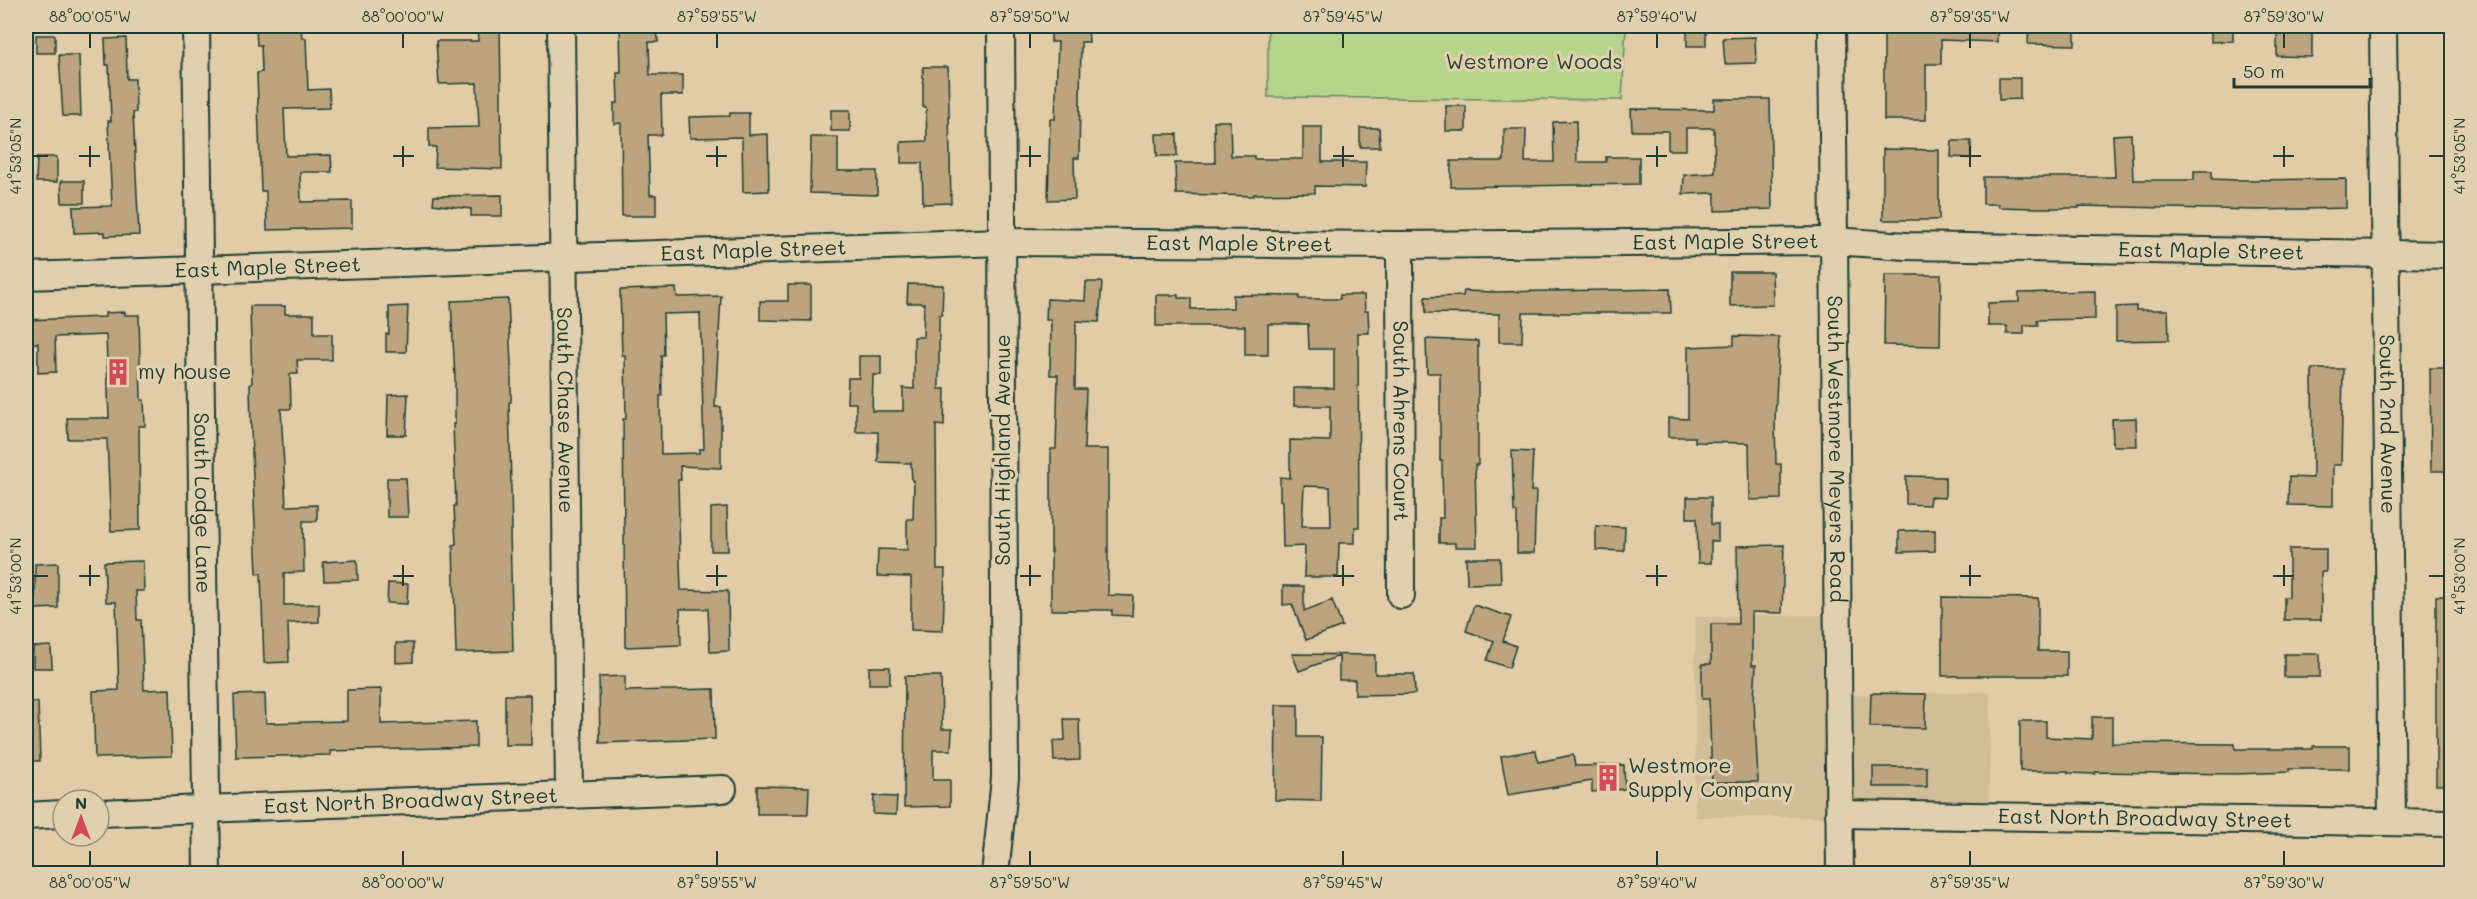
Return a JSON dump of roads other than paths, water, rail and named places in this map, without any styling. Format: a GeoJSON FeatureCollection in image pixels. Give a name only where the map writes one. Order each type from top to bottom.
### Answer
{"type":"FeatureCollection","features":[{"type":"Feature","properties":{"kind":"street","name":"South Lodge Lane"},"geometry":{"type":"LineString","coordinates":[[196,26],[207,873]]}},
{"type":"Feature","properties":{"kind":"street","name":"South Chase Avenue"},"geometry":{"type":"LineString","coordinates":[[561,26],[569,795]]}},
{"type":"Feature","properties":{"kind":"street","name":"South Highland Avenue"},"geometry":{"type":"LineString","coordinates":[[995,873],[1005,778],[1001,26]]}},
{"type":"Feature","properties":{"kind":"street","name":"South Westmore Meyers Road"},"geometry":{"type":"LineString","coordinates":[[1832,26],[1840,873]]}},
{"type":"Feature","properties":{"kind":"street","name":"South 2nd Avenue"},"geometry":{"type":"LineString","coordinates":[[2384,26],[2392,822]]}},
{"type":"Feature","properties":{"kind":"street","name":"East Maple Street"},"geometry":{"type":"LineString","coordinates":[[26,276],[1002,242],[1400,245],[1834,241],[1917,246],[2451,255]]}},
{"type":"Feature","properties":{"kind":"street","name":"South Ahrens Court"},"geometry":{"type":"LineString","coordinates":[[1400,245],[1401,595]]}},
{"type":"Feature","properties":{"kind":"street","name":"East North Broadway Street"},"geometry":{"type":"LineString","coordinates":[[111,813],[723,789]]}},
{"type":"Feature","properties":{"kind":"street","name":"East North Broadway Street"},"geometry":{"type":"LineString","coordinates":[[1839,814],[2451,823]]}},
{"type":"Feature","properties":{"kind":"street"},"geometry":{"type":"LineString","coordinates":[[26,816],[51,815]]}},
{"type":"Feature","properties":{"kind":"place","name":"my house"},"geometry":{"type":"Point","coordinates":[118,372]}},
{"type":"Feature","properties":{"kind":"place","name":"Westmore Supply Company"},"geometry":{"type":"Point","coordinates":[1608,778]}},
{"type":"Feature","properties":{"kind":"park label","name":"Westmore Woods"},"geometry":{"type":"Point","coordinates":[1534,62]}}]}
